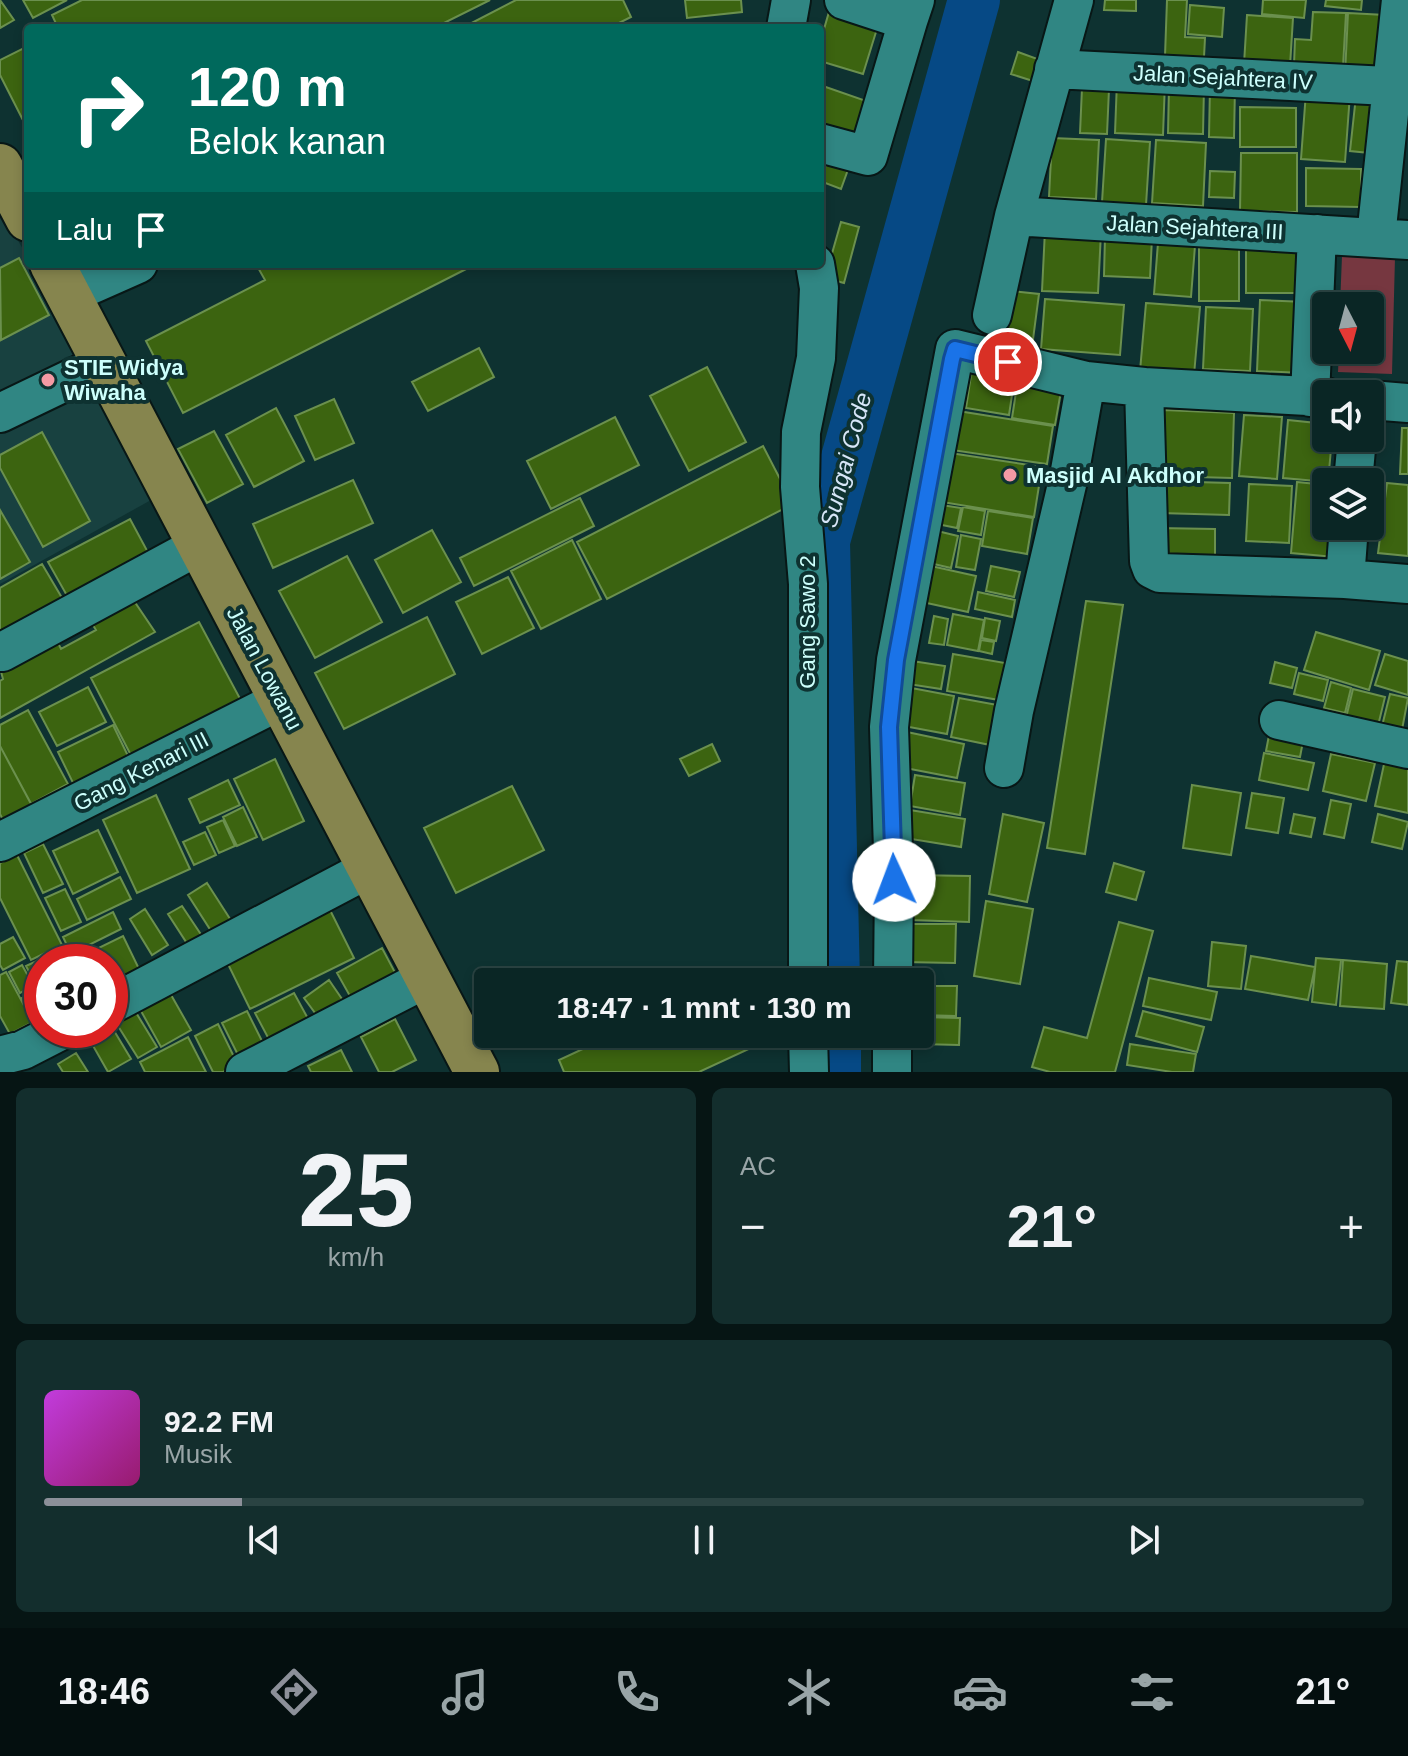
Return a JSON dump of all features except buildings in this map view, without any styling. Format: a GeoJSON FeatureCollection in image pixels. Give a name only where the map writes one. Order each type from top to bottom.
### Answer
{"type":"FeatureCollection","features":[{"type":"Feature","properties":{"kind":"main road"},"geometry":{"type":"LineString","coordinates":[[0,166],[24,211]]}},
{"type":"Feature","properties":{"kind":"main road","name":"Jalan Lowanu"},"geometry":{"type":"LineString","coordinates":[[60,279],[477,1072]]}},
{"type":"Feature","properties":{"kind":"street"},"geometry":{"type":"LineString","coordinates":[[787,24],[791,0]]}},
{"type":"Feature","properties":{"kind":"street"},"geometry":{"type":"LineString","coordinates":[[824,144],[868,156],[912,10],[844,0]]}},
{"type":"Feature","properties":{"kind":"street"},"geometry":{"type":"LineString","coordinates":[[992,315],[1014,216],[1074,0]]}},
{"type":"Feature","properties":{"kind":"street"},"geometry":{"type":"LineString","coordinates":[[1392,239],[1401,0]]}},
{"type":"Feature","properties":{"kind":"street","name":"Jalan Sejahtera IV"},"geometry":{"type":"LineString","coordinates":[[1054,69],[1400,86]]}},
{"type":"Feature","properties":{"kind":"street","name":"Jalan Sejahtera III"},"geometry":{"type":"LineString","coordinates":[[1014,216],[1392,239]]}},
{"type":"Feature","properties":{"kind":"street"},"geometry":{"type":"LineString","coordinates":[[1317,234],[1318,380]]}},
{"type":"Feature","properties":{"kind":"street"},"geometry":{"type":"LineString","coordinates":[[60,279],[117,268]]}},
{"type":"Feature","properties":{"kind":"street","name":"Gang Sawo 2"},"geometry":{"type":"LineString","coordinates":[[808,968],[808,584],[800,487],[801,432],[816,358],[819,288],[816,268]]}},
{"type":"Feature","properties":{"kind":"street"},"geometry":{"type":"LineString","coordinates":[[893,968],[889,727],[896,660],[955,349],[1086,381],[1312,397]]}},
{"type":"Feature","properties":{"kind":"street"},"geometry":{"type":"LineString","coordinates":[[0,413],[104,363]]}},
{"type":"Feature","properties":{"kind":"street"},"geometry":{"type":"LineString","coordinates":[[1004,768],[1014,711],[1069,476],[1086,381]]}},
{"type":"Feature","properties":{"kind":"street"},"geometry":{"type":"LineString","coordinates":[[1144,387],[1149,561],[1152,569],[1160,573],[1408,584]]}},
{"type":"Feature","properties":{"kind":"street"},"geometry":{"type":"LineString","coordinates":[[1384,401],[1408,403]]}},
{"type":"Feature","properties":{"kind":"street"},"geometry":{"type":"LineString","coordinates":[[1345,579],[1348,540]]}},
{"type":"Feature","properties":{"kind":"street"},"geometry":{"type":"LineString","coordinates":[[2,652],[200,545]]}},
{"type":"Feature","properties":{"kind":"street","name":"Gang Kenari III"},"geometry":{"type":"LineString","coordinates":[[0,842],[281,700]]}},
{"type":"Feature","properties":{"kind":"street"},"geometry":{"type":"LineString","coordinates":[[1279,720],[1408,749]]}},
{"type":"Feature","properties":{"kind":"street"},"geometry":{"type":"LineString","coordinates":[[128,996],[370,868]]}},
{"type":"Feature","properties":{"kind":"street"},"geometry":{"type":"LineString","coordinates":[[245,1072],[427,978]]}},
{"type":"Feature","properties":{"kind":"street"},"geometry":{"type":"LineString","coordinates":[[15,1059],[33,1048]]}},
{"type":"Feature","properties":{"kind":"street"},"geometry":{"type":"LineString","coordinates":[[808,1048],[809,1072]]}},
{"type":"Feature","properties":{"kind":"street"},"geometry":{"type":"LineString","coordinates":[[892,1048],[892,1072]]}},
{"type":"Feature","properties":{"kind":"shaded area","name":"STIE Widya Wiwaha"},"geometry":{"type":"Polygon","coordinates":[[[4,216],[24,251],[24,268],[33,268],[160,495],[0,584],[0,218],[4,216]]]}},
{"type":"Feature","properties":{"kind":"shaded area"},"geometry":{"type":"Polygon","coordinates":[[[1342,256],[1395,257],[1392,374],[1338,372],[1338,364],[1384,364],[1384,292],[1341,292],[1342,256]]]}},
{"type":"Feature","properties":{"kind":"waterway","name":"Sungai Code"},"geometry":{"type":"LineString","coordinates":[[834,968],[824,541],[974,0]]}},
{"type":"Feature","properties":{"kind":"waterway","name":"Sungai Code"},"geometry":{"type":"LineString","coordinates":[[835,1048],[835,1072]]}},
{"type":"Feature","properties":{"kind":"place","name":"STIE Widya Wiwaha"},"geometry":{"type":"Point","coordinates":[48,380]}},
{"type":"Feature","properties":{"kind":"place","name":"Masjid Al Akdhor"},"geometry":{"type":"Point","coordinates":[1010,475]}},
{"type":"Feature","properties":{"kind":"route"},"geometry":{"type":"LineString","coordinates":[[894,880],[889,727],[896,660],[952,359],[955,349],[1008,362]]}}]}
